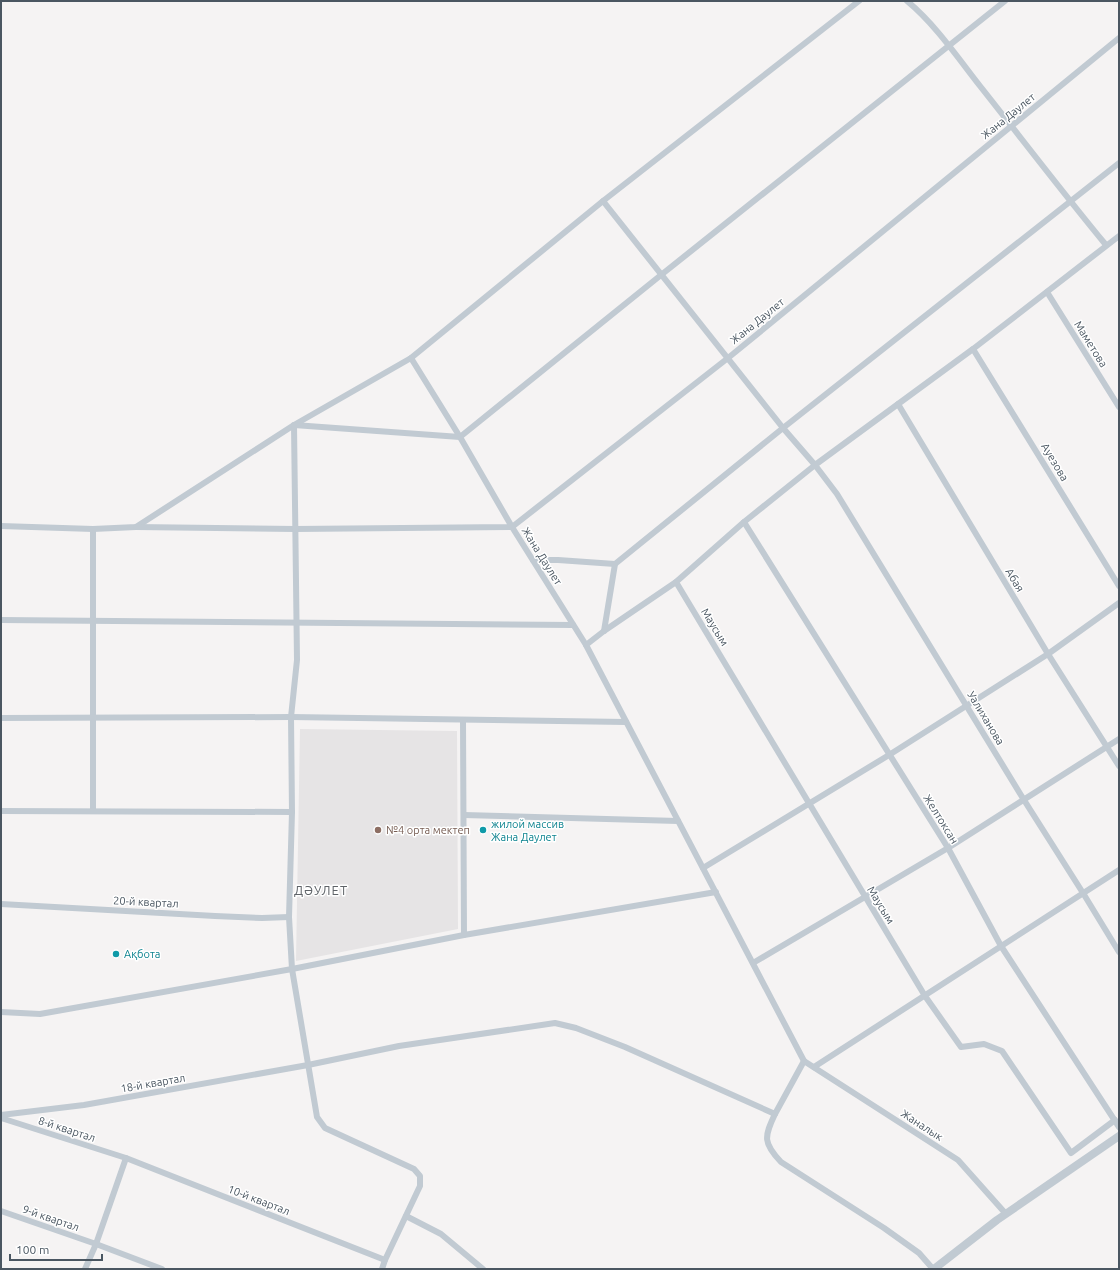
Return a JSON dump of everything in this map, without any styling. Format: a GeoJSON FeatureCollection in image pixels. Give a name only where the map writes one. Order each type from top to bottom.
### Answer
{"type":"FeatureCollection","features":[{"type":"Feature","properties":{"kind":"street"},"geometry":{"type":"LineString","coordinates":[[136,527],[294,425],[412,358],[603,201],[859,1]]}},
{"type":"Feature","properties":{"kind":"street"},"geometry":{"type":"LineString","coordinates":[[907,1],[924,17],[949,46],[1106,245]]}},
{"type":"Feature","properties":{"kind":"street"},"geometry":{"type":"LineString","coordinates":[[294,425],[460,437],[1004,1]]}},
{"type":"Feature","properties":{"kind":"street","name":"Жана Даулет"},"geometry":{"type":"LineString","coordinates":[[804,1061],[586,645],[512,527],[728,358],[1119,38]]}},
{"type":"Feature","properties":{"kind":"street"},"geometry":{"type":"LineString","coordinates":[[604,631],[615,564],[783,428],[1119,164]]}},
{"type":"Feature","properties":{"kind":"street","name":"Уалиханова"},"geometry":{"type":"LineString","coordinates":[[603,201],[837,494],[966,706],[1119,952]]}},
{"type":"Feature","properties":{"kind":"street"},"geometry":{"type":"LineString","coordinates":[[586,645],[676,582],[744,522],[815,465],[974,349],[1119,236]]}},
{"type":"Feature","properties":{"kind":"street","name":"Маметова"},"geometry":{"type":"LineString","coordinates":[[1047,292],[1119,407]]}},
{"type":"Feature","properties":{"kind":"street","name":"Ауезова"},"geometry":{"type":"LineString","coordinates":[[974,349],[1118,583]]}},
{"type":"Feature","properties":{"kind":"street"},"geometry":{"type":"LineString","coordinates":[[1,526],[93,529],[136,527],[295,529],[512,527],[412,358]]}},
{"type":"Feature","properties":{"kind":"street","name":"Абая"},"geometry":{"type":"LineString","coordinates":[[898,404],[1048,654],[1119,766]]}},
{"type":"Feature","properties":{"kind":"street"},"geometry":{"type":"LineString","coordinates":[[294,425],[297,660],[291,717],[292,812],[289,917],[292,969],[317,1117],[325,1128],[414,1169],[420,1176],[420,1186],[382,1269]]}},
{"type":"Feature","properties":{"kind":"street","name":"Желтоксан"},"geometry":{"type":"LineString","coordinates":[[744,522],[948,848],[1001,946],[1119,1127]]}},
{"type":"Feature","properties":{"kind":"street"},"geometry":{"type":"LineString","coordinates":[[93,529],[93,811]]}},
{"type":"Feature","properties":{"kind":"street"},"geometry":{"type":"LineString","coordinates":[[533,560],[558,560],[615,564]]}},
{"type":"Feature","properties":{"kind":"street","name":"Маусым"},"geometry":{"type":"LineString","coordinates":[[676,582],[808,804],[925,996],[961,1047],[984,1044],[1002,1051],[1071,1153],[1115,1120]]}},
{"type":"Feature","properties":{"kind":"street"},"geometry":{"type":"LineString","coordinates":[[703,868],[889,755],[1048,654],[1119,603]]}},
{"type":"Feature","properties":{"kind":"street"},"geometry":{"type":"LineString","coordinates":[[1,620],[573,625]]}},
{"type":"Feature","properties":{"kind":"street"},"geometry":{"type":"LineString","coordinates":[[1,718],[291,717],[626,722]]}},
{"type":"Feature","properties":{"kind":"street"},"geometry":{"type":"LineString","coordinates":[[463,720],[464,935]]}},
{"type":"Feature","properties":{"kind":"street"},"geometry":{"type":"LineString","coordinates":[[753,963],[948,848],[1119,739]]}},
{"type":"Feature","properties":{"kind":"street"},"geometry":{"type":"LineString","coordinates":[[1,811],[292,812]]}},
{"type":"Feature","properties":{"kind":"street"},"geometry":{"type":"LineString","coordinates":[[464,815],[678,821]]}},
{"type":"Feature","properties":{"kind":"street"},"geometry":{"type":"LineString","coordinates":[[814,1067],[1119,870]]}},
{"type":"Feature","properties":{"kind":"street"},"geometry":{"type":"LineString","coordinates":[[1,1012],[40,1014],[292,969],[464,935],[716,892]]}},
{"type":"Feature","properties":{"kind":"street","name":"20-й квартал"},"geometry":{"type":"LineString","coordinates":[[1,904],[262,918],[289,917]]}},
{"type":"Feature","properties":{"kind":"street","name":"18-й квартал"},"geometry":{"type":"LineString","coordinates":[[1,1117],[84,1105],[308,1065],[400,1046],[555,1023],[576,1028],[625,1047],[775,1114]]}},
{"type":"Feature","properties":{"kind":"street"},"geometry":{"type":"LineString","coordinates":[[804,1061],[768,1130],[767,1140],[771,1150],[781,1162],[919,1253],[933,1269],[1006,1214],[1119,1136]]}},
{"type":"Feature","properties":{"kind":"street","name":"Жаналык"},"geometry":{"type":"LineString","coordinates":[[804,1061],[958,1160],[1006,1214]]}},
{"type":"Feature","properties":{"kind":"street","name":"8-й квартал"},"geometry":{"type":"LineString","coordinates":[[1,1117],[126,1158]]}},
{"type":"Feature","properties":{"kind":"street"},"geometry":{"type":"LineString","coordinates":[[85,1269],[96,1244],[126,1158]]}},
{"type":"Feature","properties":{"kind":"street","name":"10-й квартал"},"geometry":{"type":"LineString","coordinates":[[126,1158],[385,1260]]}},
{"type":"Feature","properties":{"kind":"street","name":"9-й квартал"},"geometry":{"type":"LineString","coordinates":[[1,1212],[96,1244],[162,1269]]}},
{"type":"Feature","properties":{"kind":"street"},"geometry":{"type":"LineString","coordinates":[[406,1216],[441,1234],[483,1269]]}},
{"type":"Feature","properties":{"kind":"shaded area","name":"№4 орта мектеп"},"geometry":{"type":"Polygon","coordinates":[[[300,729],[457,731],[458,929],[296,961],[300,729]]]}},
{"type":"Feature","properties":{"kind":"place","name":"№4 орта мектеп"},"geometry":{"type":"Point","coordinates":[378,830]}},
{"type":"Feature","properties":{"kind":"place","name":"жилой массив Жана Даулет"},"geometry":{"type":"Point","coordinates":[483,830]}},
{"type":"Feature","properties":{"kind":"place","name":"Ақбота"},"geometry":{"type":"Point","coordinates":[116,954]}},
{"type":"Feature","properties":{"kind":"district","name":"ДӘУЛЕТ"},"geometry":{"type":"Point","coordinates":[321,890]}}]}
